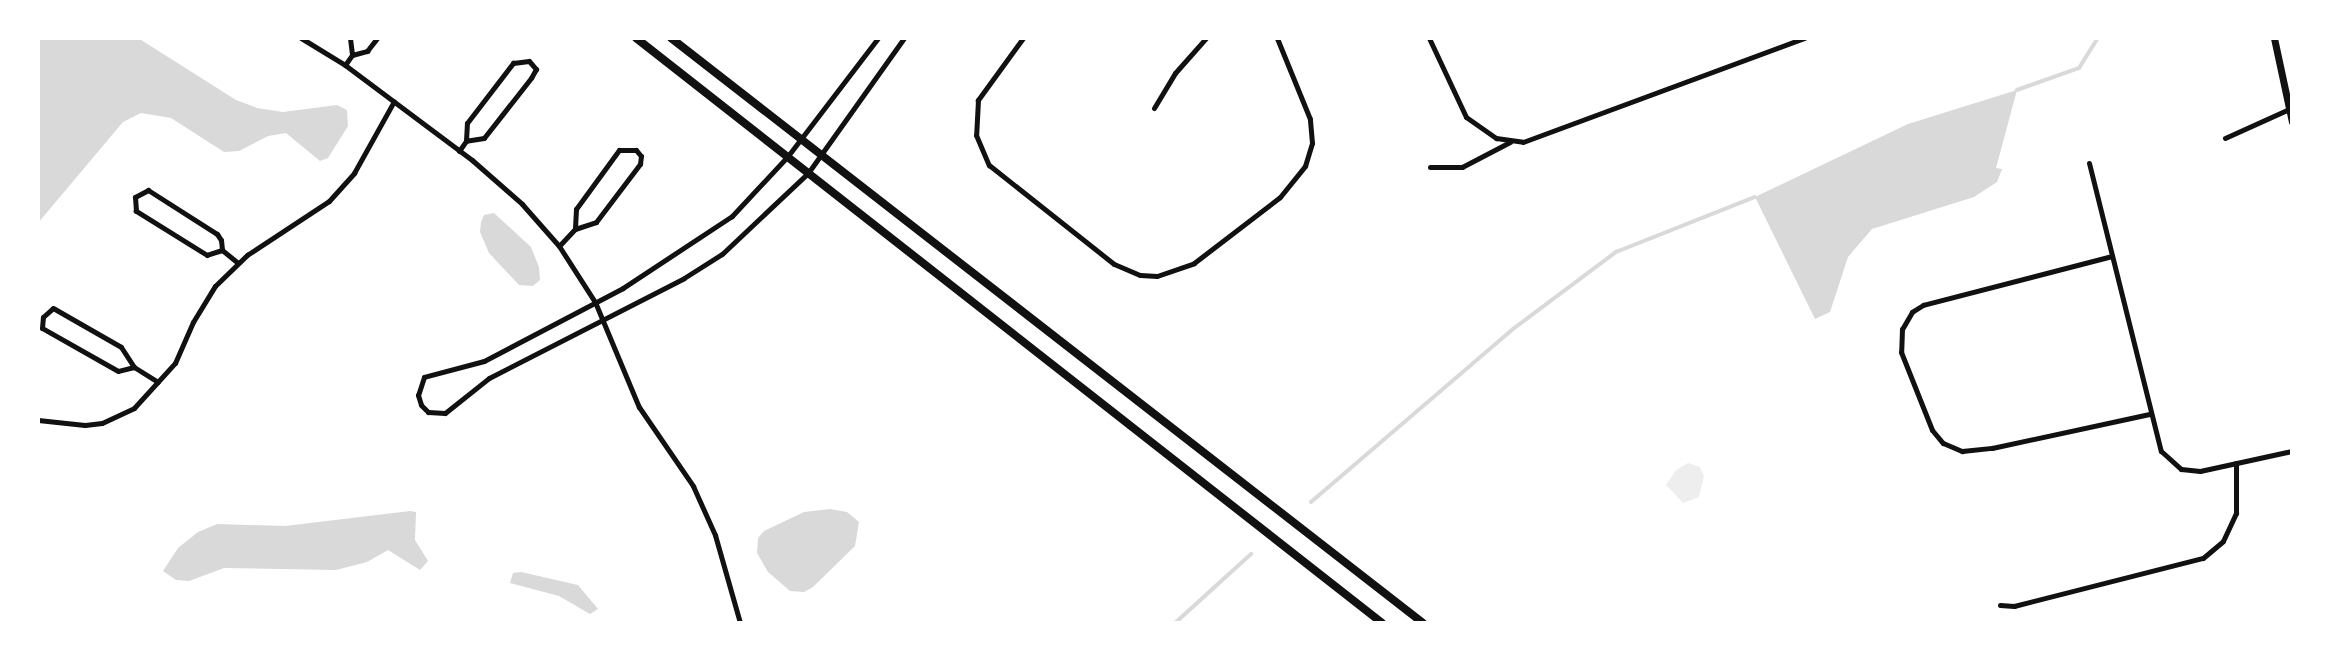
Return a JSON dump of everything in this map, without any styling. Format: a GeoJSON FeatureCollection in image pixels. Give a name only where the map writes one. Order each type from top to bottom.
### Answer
{"type":"FeatureCollection","features":[{"type":"Feature","properties":{"kind":"main road"},"geometry":{"type":"LineString","coordinates":[[636,38],[1382,623]]}},
{"type":"Feature","properties":{"kind":"main road"},"geometry":{"type":"LineString","coordinates":[[671,38],[1423,623]]}},
{"type":"Feature","properties":{"kind":"street"},"geometry":{"type":"LineString","coordinates":[[301,38],[345,65],[459,151],[515,197],[559,246],[595,302],[639,407],[693,486],[715,535],[740,623]]}},
{"type":"Feature","properties":{"kind":"street"},"geometry":{"type":"LineString","coordinates":[[350,38],[352,55]]}},
{"type":"Feature","properties":{"kind":"street"},"geometry":{"type":"LineString","coordinates":[[345,65],[352,55],[367,51],[377,38]]}},
{"type":"Feature","properties":{"kind":"street"},"geometry":{"type":"LineString","coordinates":[[878,38],[787,157],[732,216],[595,302],[481,363],[424,377],[418,395],[421,405],[428,412],[445,413],[489,378],[722,254],[808,173],[904,38]]}},
{"type":"Feature","properties":{"kind":"street"},"geometry":{"type":"LineString","coordinates":[[1023,38],[978,100],[976,135],[989,165],[1114,264],[1140,275],[1157,276],[1194,263],[1280,197],[1305,166],[1312,143],[1310,119],[1277,38]]}},
{"type":"Feature","properties":{"kind":"street"},"geometry":{"type":"LineString","coordinates":[[1154,108],[1175,73],[1206,38]]}},
{"type":"Feature","properties":{"kind":"street"},"geometry":{"type":"LineString","coordinates":[[1429,38],[1466,117],[1484,133],[1511,141],[1533,140],[1804,38]]}},
{"type":"Feature","properties":{"kind":"street"},"geometry":{"type":"LineString","coordinates":[[2274,38],[2292,122]]}},
{"type":"Feature","properties":{"kind":"street"},"geometry":{"type":"LineString","coordinates":[[459,151],[466,141],[467,123],[513,63],[529,61],[536,69],[534,73],[493,126],[481,140],[466,141]]}},
{"type":"Feature","properties":{"kind":"street"},"geometry":{"type":"LineString","coordinates":[[38,420],[70,425],[102,423],[134,408],[175,363],[204,300],[237,262],[317,212],[337,193],[361,161],[394,101]]}},
{"type":"Feature","properties":{"kind":"street"},"geometry":{"type":"LineString","coordinates":[[2225,138],[2289,109]]}},
{"type":"Feature","properties":{"kind":"street"},"geometry":{"type":"LineString","coordinates":[[1430,167],[1462,167],[1511,141]]}},
{"type":"Feature","properties":{"kind":"street"},"geometry":{"type":"LineString","coordinates":[[559,246],[575,229],[596,222],[640,164],[641,156],[636,150],[619,150],[576,209],[575,229]]}},
{"type":"Feature","properties":{"kind":"street"},"geometry":{"type":"LineString","coordinates":[[2089,163],[2149,414],[2161,451],[2172,464],[2200,471],[2292,451]]}},
{"type":"Feature","properties":{"kind":"street"},"geometry":{"type":"LineString","coordinates":[[222,250],[207,255],[136,211],[135,197],[148,190],[217,234],[222,250],[237,262]]}},
{"type":"Feature","properties":{"kind":"street"},"geometry":{"type":"LineString","coordinates":[[2112,256],[1923,305],[1912,312],[1902,329],[1901,352],[1932,430],[1943,443],[1962,451],[1992,448],[2149,414]]}},
{"type":"Feature","properties":{"kind":"street"},"geometry":{"type":"LineString","coordinates":[[134,367],[118,371],[42,328],[43,317],[53,308],[121,347],[134,367],[158,382]]}},
{"type":"Feature","properties":{"kind":"street"},"geometry":{"type":"LineString","coordinates":[[2000,605],[2014,606],[2203,558],[2223,541],[2236,513],[2236,463]]}},
{"type":"Feature","properties":{"kind":"shaded area"},"geometry":{"type":"Polygon","coordinates":[[[38,38],[138,38],[236,100],[257,108],[283,112],[337,105],[347,110],[348,126],[328,158],[320,161],[286,133],[268,136],[239,151],[224,152],[171,118],[141,113],[123,122],[38,223],[38,38]]]}},
{"type":"Feature","properties":{"kind":"shaded area"},"geometry":{"type":"Polygon","coordinates":[[[2017,90],[1996,168],[2002,169],[1997,182],[1974,197],[1872,229],[1848,257],[1830,312],[1815,319],[1755,197],[1908,124],[2017,90]]]}},
{"type":"Feature","properties":{"kind":"shaded area"},"geometry":{"type":"Polygon","coordinates":[[[494,213],[531,247],[539,267],[540,280],[533,286],[519,285],[489,253],[480,232],[481,222],[484,215],[494,213]]]}},
{"type":"Feature","properties":{"kind":"shaded area"},"geometry":{"type":"Polygon","coordinates":[[[1688,463],[1700,467],[1704,476],[1699,497],[1683,503],[1666,485],[1676,470],[1688,463]]]}},
{"type":"Feature","properties":{"kind":"shaded area"},"geometry":{"type":"Polygon","coordinates":[[[830,509],[847,512],[859,522],[855,546],[813,587],[804,592],[790,591],[768,572],[757,553],[758,538],[764,531],[804,512],[830,509]]]}},
{"type":"Feature","properties":{"kind":"shaded area"},"geometry":{"type":"Polygon","coordinates":[[[416,512],[415,540],[428,561],[420,570],[388,550],[367,562],[336,570],[224,568],[189,581],[176,580],[163,571],[178,548],[198,532],[217,524],[285,526],[416,512]]]}},
{"type":"Feature","properties":{"kind":"shaded area"},"geometry":{"type":"Polygon","coordinates":[[[521,572],[578,585],[598,609],[590,614],[559,596],[510,583],[513,573],[521,572]]]}},
{"type":"Feature","properties":{"kind":"waterway"},"geometry":{"type":"LineString","coordinates":[[2017,90],[2079,68],[2098,38]]}},
{"type":"Feature","properties":{"kind":"waterway"},"geometry":{"type":"LineString","coordinates":[[1311,502],[1513,329],[1616,252],[1755,197]]}},
{"type":"Feature","properties":{"kind":"waterway"},"geometry":{"type":"LineString","coordinates":[[1175,623],[1251,554]]}}]}
